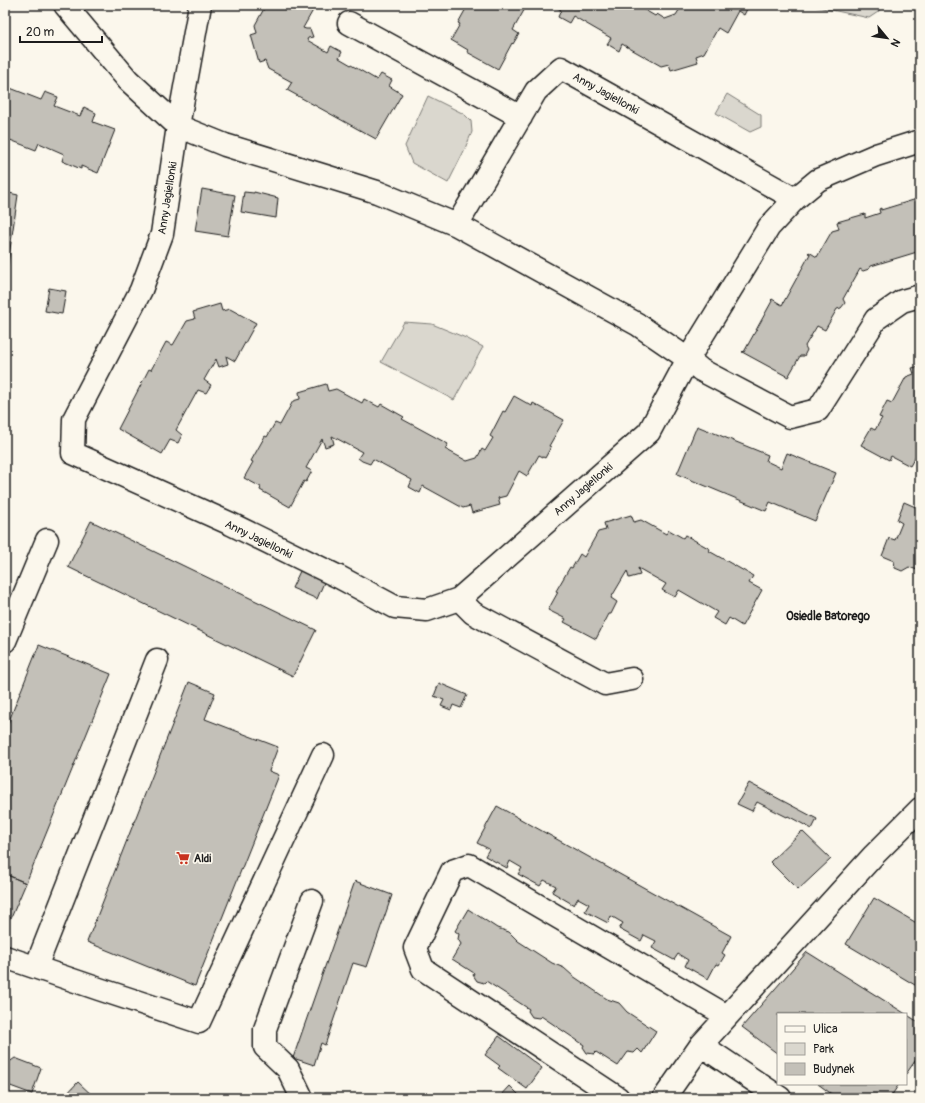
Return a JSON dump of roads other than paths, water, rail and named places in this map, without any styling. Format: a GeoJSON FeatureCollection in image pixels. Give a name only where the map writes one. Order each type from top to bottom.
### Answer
{"type":"FeatureCollection","features":[{"type":"Feature","properties":{"kind":"street"},"geometry":{"type":"LineString","coordinates":[[65,5],[128,80],[178,126],[225,145],[377,192],[457,225],[637,324],[688,359],[701,370],[790,417],[818,410],[876,319],[902,301],[920,296]]}},
{"type":"Feature","properties":{"kind":"street","name":"Anny Jagiellonki"},"geometry":{"type":"LineString","coordinates":[[200,5],[178,126],[162,234],[141,290],[74,419],[73,453],[231,524],[395,606],[427,610],[459,599],[648,432],[688,359],[769,227],[795,199],[818,180],[876,155],[920,141]]}},
{"type":"Feature","properties":{"kind":"street"},"geometry":{"type":"LineString","coordinates":[[349,22],[521,116]]}},
{"type":"Feature","properties":{"kind":"street","name":"Anny Jagiellonki"},"geometry":{"type":"LineString","coordinates":[[457,225],[536,91],[561,68],[795,199]]}},
{"type":"Feature","properties":{"kind":"street"},"geometry":{"type":"LineString","coordinates":[[5,641],[47,540]]}},
{"type":"Feature","properties":{"kind":"street"},"geometry":{"type":"LineString","coordinates":[[459,599],[473,613],[605,684],[632,679]]}},
{"type":"Feature","properties":{"kind":"street"},"geometry":{"type":"LineString","coordinates":[[36,967],[158,660]]}},
{"type":"Feature","properties":{"kind":"street"},"geometry":{"type":"LineString","coordinates":[[5,957],[199,1022],[323,755]]}},
{"type":"Feature","properties":{"kind":"street"},"geometry":{"type":"LineString","coordinates":[[664,1098],[701,1044],[874,855],[920,809]]}},
{"type":"Feature","properties":{"kind":"street"},"geometry":{"type":"LineString","coordinates":[[618,1098],[423,969],[415,948],[452,871],[469,865],[727,1016]]}},
{"type":"Feature","properties":{"kind":"street"},"geometry":{"type":"LineString","coordinates":[[302,1098],[288,1069],[265,1047],[265,1029],[312,901]]}},
{"type":"Feature","properties":{"kind":"street"},"geometry":{"type":"LineString","coordinates":[[701,1044],[780,1098]]}},
{"type":"Feature","properties":{"kind":"place","name":"Aldi"},"geometry":{"type":"Point","coordinates":[183,858]}},
{"type":"Feature","properties":{"kind":"district","name":"Osiedle Batorego"},"geometry":{"type":"Point","coordinates":[828,616]}}]}
